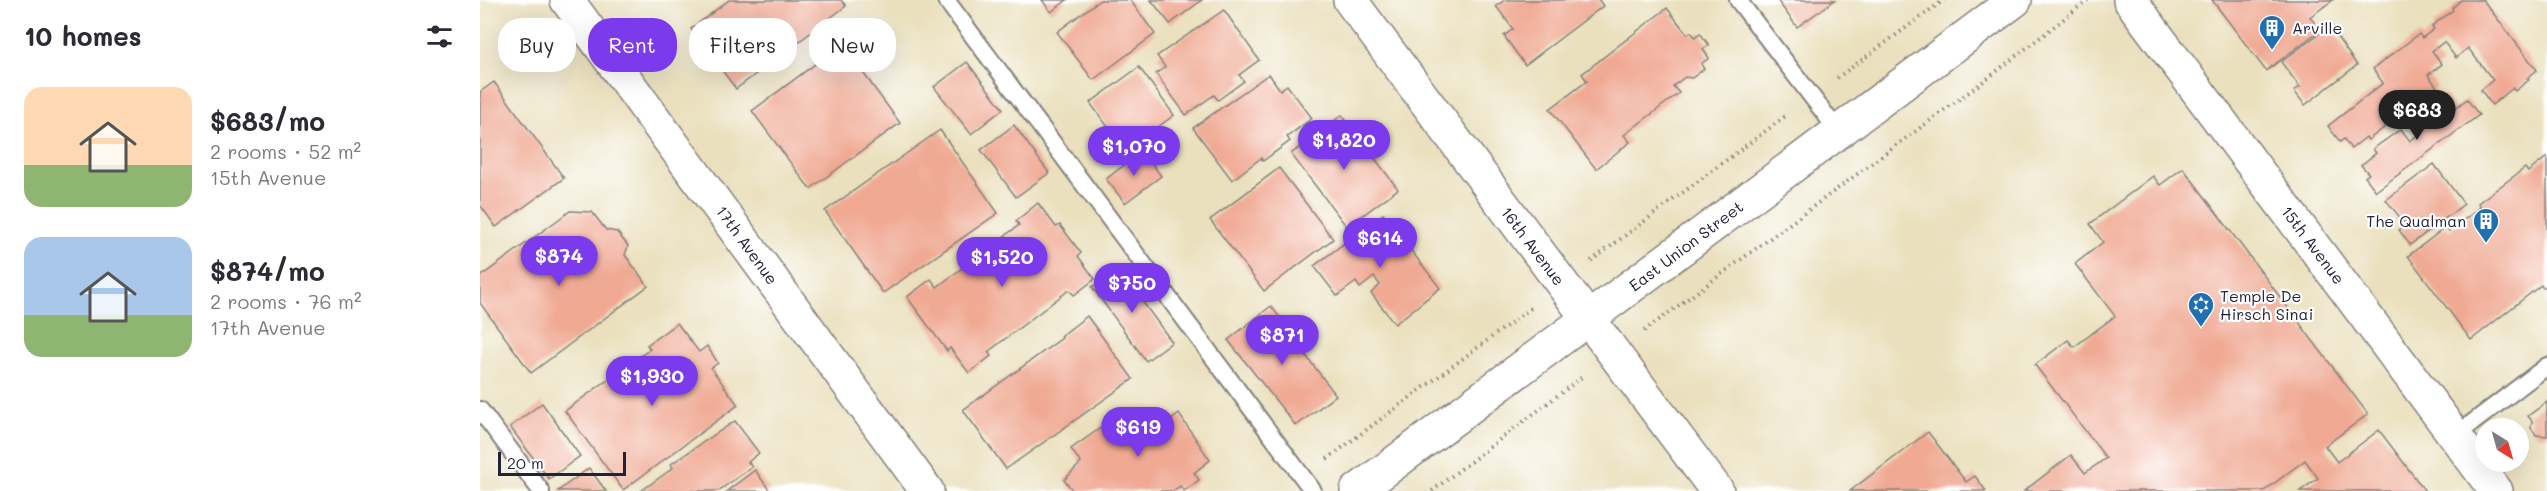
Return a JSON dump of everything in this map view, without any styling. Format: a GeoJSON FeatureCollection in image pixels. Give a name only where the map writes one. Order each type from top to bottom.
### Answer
{"type":"FeatureCollection","features":[{"type":"Feature","properties":{"kind":"street","name":"17th Avenue"},"geometry":{"type":"LineString","coordinates":[[567,0],[927,491]]}},
{"type":"Feature","properties":{"kind":"street","name":"16th Avenue"},"geometry":{"type":"LineString","coordinates":[[1350,0],[1717,491]]}},
{"type":"Feature","properties":{"kind":"street","name":"East Union Street"},"geometry":{"type":"LineString","coordinates":[[1357,491],[2014,0]]}},
{"type":"Feature","properties":{"kind":"street","name":"15th Avenue"},"geometry":{"type":"LineString","coordinates":[[2130,0],[2496,491]]}},
{"type":"Feature","properties":{"kind":"lane"},"geometry":{"type":"LineString","coordinates":[[946,0],[1313,491]]}},
{"type":"Feature","properties":{"kind":"lane"},"geometry":{"type":"LineString","coordinates":[[1738,0],[1838,131]]}},
{"type":"Feature","properties":{"kind":"lane"},"geometry":{"type":"LineString","coordinates":[[2455,436],[2547,366]]}},
{"type":"Feature","properties":{"kind":"lane"},"geometry":{"type":"LineString","coordinates":[[480,410],[541,491]]}},
{"type":"Feature","properties":{"kind":"path"},"geometry":{"type":"LineString","coordinates":[[1835,80],[1944,0]]}},
{"type":"Feature","properties":{"kind":"path"},"geometry":{"type":"LineString","coordinates":[[1659,319],[1973,88],[2088,0]]}},
{"type":"Feature","properties":{"kind":"path"},"geometry":{"type":"LineString","coordinates":[[1608,248],[1796,108]]}},
{"type":"Feature","properties":{"kind":"path"},"geometry":{"type":"LineString","coordinates":[[1328,458],[1521,315]]}},
{"type":"Feature","properties":{"kind":"path"},"geometry":{"type":"LineString","coordinates":[[1432,491],[1575,382]]}},
{"type":"Feature","properties":{"kind":"building"},"geometry":{"type":"Polygon","coordinates":[[[729,0],[841,0],[846,6],[830,18],[809,18],[809,34],[797,43],[797,18],[705,18],[729,0]]]}},
{"type":"Feature","properties":{"kind":"building"},"geometry":{"type":"Polygon","coordinates":[[[1042,0],[1067,0],[1051,12],[1042,0]]]}},
{"type":"Feature","properties":{"kind":"building"},"geometry":{"type":"Polygon","coordinates":[[[1100,0],[1130,0],[1155,34],[1093,80],[1057,32],[1100,0]]]}},
{"type":"Feature","properties":{"kind":"building"},"geometry":{"type":"Polygon","coordinates":[[[1151,0],[1202,0],[1170,24],[1151,0]]]}},
{"type":"Feature","properties":{"kind":"building"},"geometry":{"type":"Polygon","coordinates":[[[1505,0],[1599,0],[1603,6],[1525,65],[1504,36],[1513,29],[1496,6],[1505,0]]]}},
{"type":"Feature","properties":{"kind":"building"},"geometry":{"type":"Polygon","coordinates":[[[1777,0],[1835,0],[1797,27],[1777,0]]]}},
{"type":"Feature","properties":{"kind":"building","name":"Arville"},"geometry":{"type":"Polygon","coordinates":[[[2212,0],[2333,0],[2310,17],[2320,30],[2266,71],[2212,0]]]}},
{"type":"Feature","properties":{"kind":"building"},"geometry":{"type":"Polygon","coordinates":[[[2461,0],[2483,0],[2537,70],[2527,78],[2529,80],[2515,91],[2513,88],[2492,105],[2481,90],[2493,80],[2468,48],[2456,58],[2444,42],[2432,51],[2442,64],[2428,75],[2437,87],[2404,113],[2394,100],[2384,107],[2394,120],[2368,140],[2366,137],[2351,149],[2344,139],[2340,142],[2328,126],[2383,83],[2373,69],[2419,34],[2422,38],[2434,29],[2432,26],[2453,10],[2452,8],[2461,0]]]}},
{"type":"Feature","properties":{"kind":"building"},"geometry":{"type":"Polygon","coordinates":[[[1667,8],[1687,34],[1691,32],[1695,37],[1700,33],[1709,45],[1703,49],[1709,58],[1701,64],[1704,69],[1692,78],[1685,77],[1673,86],[1679,93],[1624,135],[1630,142],[1596,169],[1550,109],[1587,81],[1582,74],[1667,8]]]}},
{"type":"Feature","properties":{"kind":"building"},"geometry":{"type":"Polygon","coordinates":[[[1224,10],[1259,60],[1239,75],[1244,81],[1218,100],[1214,95],[1186,115],[1156,74],[1165,67],[1157,56],[1224,10]]]}},
{"type":"Feature","properties":{"kind":"building"},"geometry":{"type":"Polygon","coordinates":[[[2329,26],[2357,65],[2305,105],[2294,91],[2300,87],[2281,62],[2329,26]]]}},
{"type":"Feature","properties":{"kind":"building"},"geometry":{"type":"Polygon","coordinates":[[[967,62],[1003,109],[971,134],[934,87],[967,62]]]}},
{"type":"Feature","properties":{"kind":"building"},"geometry":{"type":"Polygon","coordinates":[[[1139,67],[1174,115],[1126,151],[1090,103],[1139,67]]]}},
{"type":"Feature","properties":{"kind":"building"},"geometry":{"type":"Polygon","coordinates":[[[809,69],[809,72],[863,72],[900,123],[810,189],[752,111],[809,69]]]}},
{"type":"Feature","properties":{"kind":"building"},"geometry":{"type":"Polygon","coordinates":[[[723,72],[759,72],[736,89],[723,72]]]}},
{"type":"Feature","properties":{"kind":"building"},"geometry":{"type":"Polygon","coordinates":[[[1269,74],[1280,90],[1287,85],[1312,118],[1287,137],[1290,141],[1263,161],[1261,158],[1232,180],[1193,128],[1269,74]]]}},
{"type":"Feature","properties":{"kind":"building"},"geometry":{"type":"Polygon","coordinates":[[[494,82],[564,178],[496,227],[480,205],[480,92],[494,82]]]}},
{"type":"Feature","properties":{"kind":"building"},"geometry":{"type":"Polygon","coordinates":[[[2444,95],[2454,109],[2467,99],[2479,115],[2376,191],[2365,177],[2369,174],[2361,165],[2376,153],[2373,149],[2401,129],[2410,141],[2420,133],[2411,120],[2444,95]]]}},
{"type":"Feature","properties":{"kind":"building"},"geometry":{"type":"Polygon","coordinates":[[[1342,115],[1398,189],[1347,227],[1291,154],[1342,115]]]}},
{"type":"Feature","properties":{"kind":"building"},"geometry":{"type":"Polygon","coordinates":[[[1014,125],[1049,173],[1016,197],[981,150],[1014,125]]]}},
{"type":"Feature","properties":{"kind":"building"},"geometry":{"type":"Polygon","coordinates":[[[940,130],[998,213],[883,293],[825,211],[940,130]]]}},
{"type":"Feature","properties":{"kind":"building"},"geometry":{"type":"Polygon","coordinates":[[[1143,151],[1161,176],[1125,203],[1106,179],[1143,151]]]}},
{"type":"Feature","properties":{"kind":"building","name":"The Qualman"},"geometry":{"type":"Polygon","coordinates":[[[2547,157],[2547,285],[2543,288],[2541,285],[2471,340],[2408,256],[2446,227],[2449,231],[2481,207],[2478,203],[2525,168],[2528,172],[2547,157]]]}},
{"type":"Feature","properties":{"kind":"building"},"geometry":{"type":"Polygon","coordinates":[[[2434,164],[2464,204],[2410,245],[2399,230],[2406,225],[2386,200],[2434,164]]]}},
{"type":"Feature","properties":{"kind":"building"},"geometry":{"type":"Polygon","coordinates":[[[1279,168],[1333,239],[1264,291],[1210,220],[1279,168]]]}},
{"type":"Feature","properties":{"kind":"building","name":"Temple De Hirsch Sinai"},"geometry":{"type":"Polygon","coordinates":[[[2183,168],[2368,414],[2325,446],[2337,462],[2379,430],[2425,491],[2300,491],[2318,478],[2305,460],[2264,491],[2024,491],[2071,455],[2085,473],[2106,458],[2035,365],[2068,340],[2074,347],[2115,316],[2075,264],[2103,242],[2090,224],[2153,176],[2160,185],[2183,168]]]}},
{"type":"Feature","properties":{"kind":"building"},"geometry":{"type":"Polygon","coordinates":[[[1038,203],[1056,227],[1060,225],[1081,253],[1078,256],[1095,279],[1074,295],[1069,290],[988,352],[991,356],[969,373],[950,348],[947,351],[907,297],[931,279],[937,287],[1019,225],[1016,221],[1038,203]]]}},
{"type":"Feature","properties":{"kind":"building"},"geometry":{"type":"Polygon","coordinates":[[[570,211],[592,212],[606,230],[617,232],[628,246],[625,255],[648,286],[531,373],[480,303],[480,277],[570,211]]]}},
{"type":"Feature","properties":{"kind":"building"},"geometry":{"type":"Polygon","coordinates":[[[1383,214],[1440,288],[1395,324],[1371,293],[1380,285],[1374,277],[1360,288],[1356,282],[1337,296],[1314,266],[1383,214]]]}},
{"type":"Feature","properties":{"kind":"building"},"geometry":{"type":"Polygon","coordinates":[[[1118,268],[1172,342],[1146,361],[1092,287],[1118,268]]]}},
{"type":"Feature","properties":{"kind":"building"},"geometry":{"type":"Polygon","coordinates":[[[1271,306],[1287,327],[1294,329],[1304,341],[1303,352],[1336,395],[1296,426],[1228,340],[1271,306]]]}},
{"type":"Feature","properties":{"kind":"building"},"geometry":{"type":"Polygon","coordinates":[[[1087,316],[1133,379],[1006,469],[963,410],[1062,338],[1061,336],[1087,316]]]}},
{"type":"Feature","properties":{"kind":"building"},"geometry":{"type":"Polygon","coordinates":[[[677,323],[699,352],[707,346],[718,363],[711,368],[738,405],[623,490],[565,411],[650,349],[647,345],[677,323]]]}},
{"type":"Feature","properties":{"kind":"building"},"geometry":{"type":"Polygon","coordinates":[[[2547,402],[2547,436],[2536,435],[2531,428],[2532,421],[2528,416],[2547,402]]]}},
{"type":"Feature","properties":{"kind":"building"},"geometry":{"type":"Polygon","coordinates":[[[542,403],[580,456],[549,479],[510,427],[542,403]]]}},
{"type":"Feature","properties":{"kind":"building"},"geometry":{"type":"Polygon","coordinates":[[[1120,414],[1130,428],[1141,420],[1152,435],[1179,414],[1210,460],[1194,473],[1199,480],[1184,491],[1180,486],[1173,491],[1073,491],[1064,480],[1081,463],[1071,449],[1120,414]]]}},
{"type":"Feature","properties":{"kind":"building"},"geometry":{"type":"Polygon","coordinates":[[[735,421],[759,453],[748,462],[752,467],[718,491],[641,491],[673,468],[671,464],[735,421]]]}},
{"type":"Feature","properties":{"kind":"building"},"geometry":{"type":"Polygon","coordinates":[[[1928,432],[1966,482],[1975,476],[1986,491],[1850,491],[1928,432]]]}},
{"type":"Feature","properties":{"kind":"building"},"geometry":{"type":"Polygon","coordinates":[[[589,468],[606,491],[558,491],[589,468]]]}},
{"type":"Feature","properties":{"kind":"building"},"geometry":{"type":"Polygon","coordinates":[[[755,470],[770,491],[727,491],[755,470]]]}},
{"type":"Feature","properties":{"kind":"place","name":"Arville"},"geometry":{"type":"Point","coordinates":[2272,51]}},
{"type":"Feature","properties":{"kind":"place","name":"The Qualman"},"geometry":{"type":"Point","coordinates":[2486,244]}},
{"type":"Feature","properties":{"kind":"place","name":"Temple De Hirsch Sinai"},"geometry":{"type":"Point","coordinates":[2201,328]}}]}
